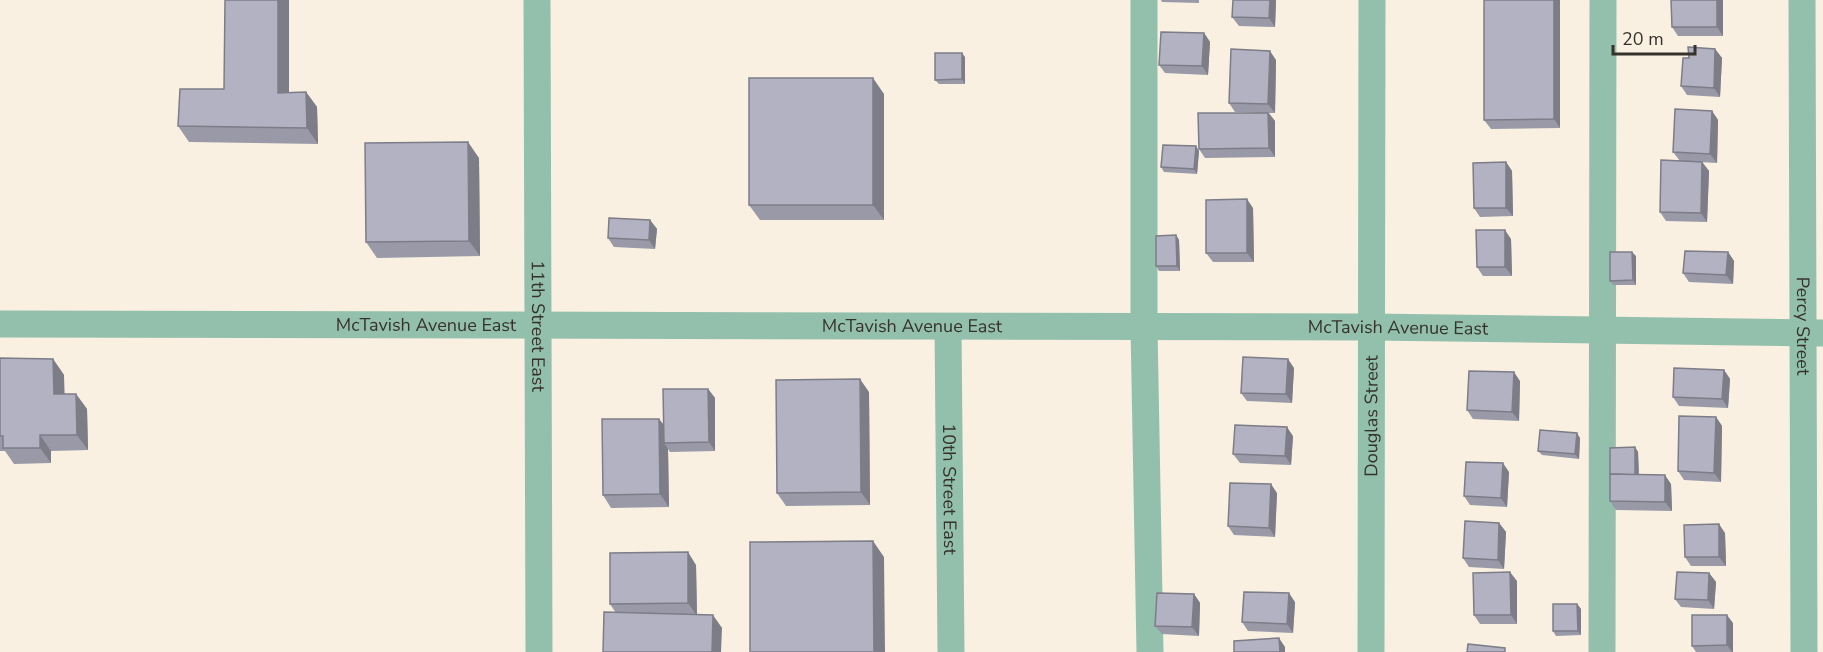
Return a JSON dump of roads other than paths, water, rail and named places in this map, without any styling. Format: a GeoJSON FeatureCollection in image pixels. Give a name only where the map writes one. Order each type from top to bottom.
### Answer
{"type":"FeatureCollection","features":[{"type":"Feature","properties":{"kind":"street","name":"11th Street East"},"geometry":{"type":"LineString","coordinates":[[537,0],[539,652]]}},
{"type":"Feature","properties":{"kind":"street"},"geometry":{"type":"LineString","coordinates":[[1144,0],[1144,327],[1150,652]]}},
{"type":"Feature","properties":{"kind":"street","name":"Douglas Street"},"geometry":{"type":"LineString","coordinates":[[1371,652],[1372,0]]}},
{"type":"Feature","properties":{"kind":"street"},"geometry":{"type":"LineString","coordinates":[[1602,652],[1603,0]]}},
{"type":"Feature","properties":{"kind":"street","name":"Percy Street"},"geometry":{"type":"LineString","coordinates":[[1802,0],[1813,333],[1804,652]]}},
{"type":"Feature","properties":{"kind":"street","name":"McTavish Avenue East"},"geometry":{"type":"LineString","coordinates":[[0,324],[537,327],[1371,327],[1813,333]]}},
{"type":"Feature","properties":{"kind":"street","name":"10th Street East"},"geometry":{"type":"LineString","coordinates":[[948,327],[951,652]]}}]}
